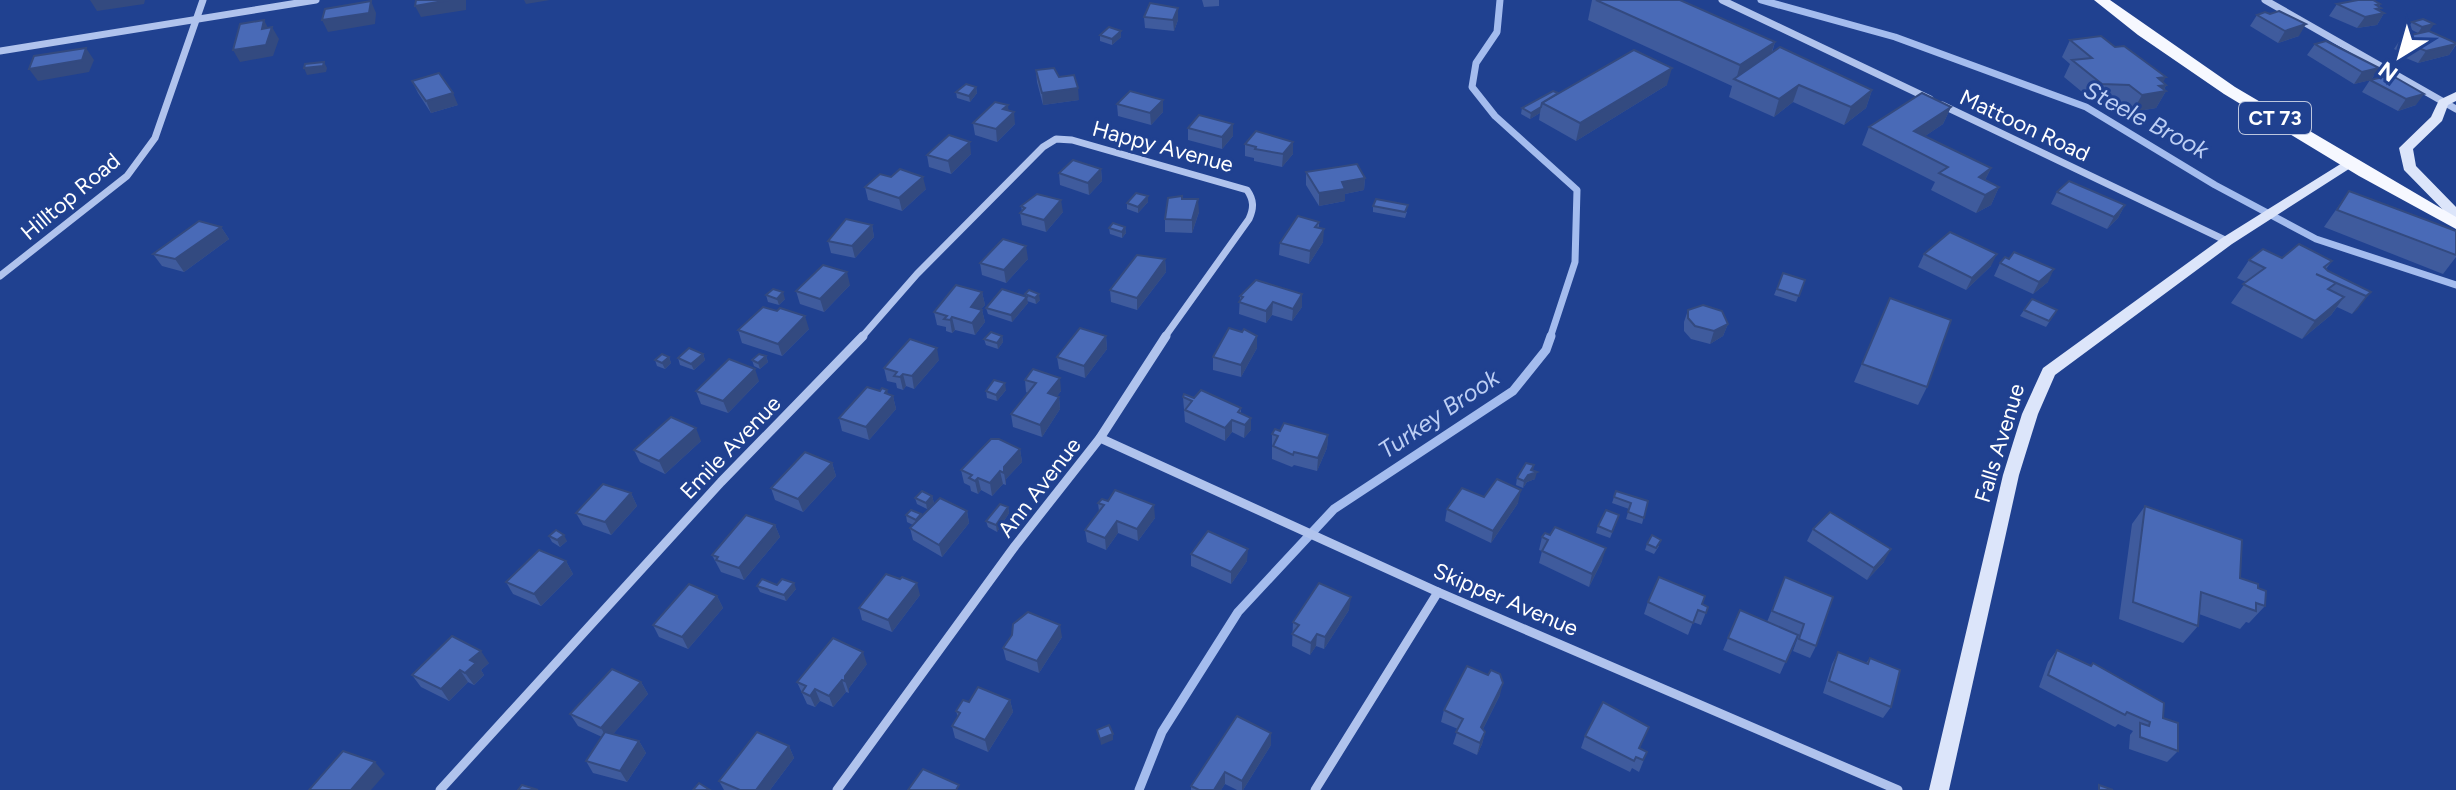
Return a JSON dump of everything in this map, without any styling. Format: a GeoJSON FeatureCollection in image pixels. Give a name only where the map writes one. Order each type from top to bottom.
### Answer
{"type":"FeatureCollection","features":[{"type":"Feature","properties":{"kind":"main road","name":"CT 73"},"geometry":{"type":"LineString","coordinates":[[2101,0],[2162,47],[2347,164],[2456,224]]}},
{"type":"Feature","properties":{"kind":"main road"},"geometry":{"type":"LineString","coordinates":[[2452,103],[2406,148],[2409,167],[2456,215]]}},
{"type":"Feature","properties":{"kind":"main road","name":"Falls Avenue"},"geometry":{"type":"LineString","coordinates":[[1939,790],[2011,475],[2042,384],[2049,372],[2234,236],[2347,164]]}},
{"type":"Feature","properties":{"kind":"street","name":"Hilltop Road"},"geometry":{"type":"LineString","coordinates":[[0,276],[127,176],[155,138],[203,0]]}},
{"type":"Feature","properties":{"kind":"street"},"geometry":{"type":"LineString","coordinates":[[0,51],[316,0]]}},
{"type":"Feature","properties":{"kind":"street","name":"Mattoon Road"},"geometry":{"type":"LineString","coordinates":[[1722,0],[2234,236]]}},
{"type":"Feature","properties":{"kind":"street"},"geometry":{"type":"LineString","coordinates":[[2265,0],[2452,103]]}},
{"type":"Feature","properties":{"kind":"street","name":"Happy Avenue"},"geometry":{"type":"LineString","coordinates":[[1056,139],[1129,154],[1236,184],[1247,190],[1254,199]]}},
{"type":"Feature","properties":{"kind":"street","name":"Emile Avenue"},"geometry":{"type":"LineString","coordinates":[[440,790],[657,551],[861,338],[917,274],[1043,147],[1056,139]]}},
{"type":"Feature","properties":{"kind":"street","name":"Ann Avenue"},"geometry":{"type":"LineString","coordinates":[[837,790],[1015,546],[1100,438],[1170,329],[1249,219],[1254,199]]}},
{"type":"Feature","properties":{"kind":"street","name":"Skipper Avenue"},"geometry":{"type":"LineString","coordinates":[[1100,438],[1438,592],[1898,790]]}},
{"type":"Feature","properties":{"kind":"street"},"geometry":{"type":"LineString","coordinates":[[1315,790],[1438,592]]}},
{"type":"Feature","properties":{"kind":"building"},"geometry":{"type":"Polygon","coordinates":[[[416,0],[449,0],[415,6],[416,0]]]}},
{"type":"Feature","properties":{"kind":"building"},"geometry":{"type":"Polygon","coordinates":[[[1596,0],[1680,0],[1775,42],[1740,65],[1596,0]]]}},
{"type":"Feature","properties":{"kind":"building"},"geometry":{"type":"Polygon","coordinates":[[[2373,0],[2380,4],[2376,5],[2381,8],[2376,9],[2384,13],[2365,17],[2337,4],[2373,0]]]}},
{"type":"Feature","properties":{"kind":"building"},"geometry":{"type":"Polygon","coordinates":[[[371,1],[369,13],[322,20],[325,9],[371,1]]]}},
{"type":"Feature","properties":{"kind":"building"},"geometry":{"type":"Polygon","coordinates":[[[1150,3],[1178,8],[1173,20],[1144,17],[1150,3]]]}},
{"type":"Feature","properties":{"kind":"building"},"geometry":{"type":"Polygon","coordinates":[[[2279,11],[2306,24],[2285,31],[2257,15],[2279,11]]]}},
{"type":"Feature","properties":{"kind":"building"},"geometry":{"type":"Polygon","coordinates":[[[2423,19],[2434,24],[2422,27],[2412,22],[2423,19]]]}},
{"type":"Feature","properties":{"kind":"building"},"geometry":{"type":"Polygon","coordinates":[[[264,20],[262,29],[272,27],[266,45],[233,50],[240,24],[264,20]]]}},
{"type":"Feature","properties":{"kind":"building"},"geometry":{"type":"Polygon","coordinates":[[[1109,27],[1121,31],[1112,39],[1100,35],[1109,27]]]}},
{"type":"Feature","properties":{"kind":"building"},"geometry":{"type":"Polygon","coordinates":[[[2429,31],[2456,44],[2426,51],[2404,42],[2409,41],[2402,37],[2429,31]]]}},
{"type":"Feature","properties":{"kind":"building"},"geometry":{"type":"Polygon","coordinates":[[[2101,36],[2115,47],[2124,46],[2166,77],[2158,78],[2166,85],[2159,86],[2166,91],[2142,95],[2129,85],[2102,84],[2072,60],[2092,58],[2070,40],[2101,36]]]}},
{"type":"Feature","properties":{"kind":"building"},"geometry":{"type":"Polygon","coordinates":[[[2326,41],[2379,68],[2362,72],[2315,44],[2326,41]]]}},
{"type":"Feature","properties":{"kind":"building"},"geometry":{"type":"Polygon","coordinates":[[[1780,47],[1872,90],[1851,107],[1799,85],[1779,99],[1734,79],[1780,47]]]}},
{"type":"Feature","properties":{"kind":"building"},"geometry":{"type":"Polygon","coordinates":[[[86,48],[82,60],[29,69],[34,56],[86,48]]]}},
{"type":"Feature","properties":{"kind":"building"},"geometry":{"type":"Polygon","coordinates":[[[1634,50],[1672,68],[1580,123],[1542,103],[1634,50]]]}},
{"type":"Feature","properties":{"kind":"building"},"geometry":{"type":"Polygon","coordinates":[[[324,62],[323,66],[304,68],[305,64],[324,62]]]}},
{"type":"Feature","properties":{"kind":"building"},"geometry":{"type":"Polygon","coordinates":[[[1054,68],[1059,77],[1074,75],[1078,88],[1042,93],[1036,70],[1054,68]]]}},
{"type":"Feature","properties":{"kind":"building"},"geometry":{"type":"Polygon","coordinates":[[[439,73],[453,93],[426,101],[412,81],[439,73]]]}},
{"type":"Feature","properties":{"kind":"building"},"geometry":{"type":"Polygon","coordinates":[[[2391,75],[2424,94],[2406,99],[2370,80],[2391,75]]]}},
{"type":"Feature","properties":{"kind":"building"},"geometry":{"type":"Polygon","coordinates":[[[966,84],[976,87],[969,96],[956,92],[966,84]]]}},
{"type":"Feature","properties":{"kind":"building"},"geometry":{"type":"Polygon","coordinates":[[[1130,91],[1163,100],[1150,113],[1117,104],[1130,91]]]}},
{"type":"Feature","properties":{"kind":"building"},"geometry":{"type":"Polygon","coordinates":[[[1553,91],[1558,93],[1531,113],[1522,108],[1553,91]]]}},
{"type":"Feature","properties":{"kind":"building"},"geometry":{"type":"Polygon","coordinates":[[[1922,93],[1951,107],[1914,131],[1991,168],[1979,177],[1999,187],[1985,195],[1939,173],[1948,167],[1869,127],[1922,93]]]}},
{"type":"Feature","properties":{"kind":"building"},"geometry":{"type":"Polygon","coordinates":[[[995,102],[1008,105],[1003,109],[1014,112],[996,129],[973,123],[995,102]]]}},
{"type":"Feature","properties":{"kind":"building"},"geometry":{"type":"Polygon","coordinates":[[[1199,115],[1233,124],[1222,137],[1188,128],[1199,115]]]}},
{"type":"Feature","properties":{"kind":"building"},"geometry":{"type":"Polygon","coordinates":[[[1256,131],[1293,142],[1283,154],[1255,149],[1245,144],[1256,131]]]}},
{"type":"Feature","properties":{"kind":"building"},"geometry":{"type":"Polygon","coordinates":[[[949,135],[970,142],[948,161],[927,155],[949,135]]]}},
{"type":"Feature","properties":{"kind":"building"},"geometry":{"type":"Polygon","coordinates":[[[1073,160],[1101,169],[1088,183],[1059,173],[1073,160]]]}},
{"type":"Feature","properties":{"kind":"building"},"geometry":{"type":"Polygon","coordinates":[[[1357,164],[1365,178],[1342,182],[1345,189],[1319,193],[1306,172],[1357,164]]]}},
{"type":"Feature","properties":{"kind":"building"},"geometry":{"type":"Polygon","coordinates":[[[900,169],[923,177],[899,198],[865,187],[880,174],[891,177],[900,169]]]}},
{"type":"Feature","properties":{"kind":"building"},"geometry":{"type":"Polygon","coordinates":[[[2069,181],[2125,205],[2114,217],[2057,192],[2069,181]]]}},
{"type":"Feature","properties":{"kind":"building"},"geometry":{"type":"Polygon","coordinates":[[[2349,191],[2456,231],[2456,255],[2337,210],[2349,191]]]}},
{"type":"Feature","properties":{"kind":"building"},"geometry":{"type":"Polygon","coordinates":[[[1136,193],[1148,196],[1138,207],[1127,203],[1136,193]]]}},
{"type":"Feature","properties":{"kind":"building"},"geometry":{"type":"Polygon","coordinates":[[[1037,194],[1061,200],[1044,220],[1020,213],[1025,208],[1021,206],[1037,194]]]}},
{"type":"Feature","properties":{"kind":"building"},"geometry":{"type":"Polygon","coordinates":[[[1182,196],[1182,199],[1198,199],[1192,220],[1165,219],[1168,198],[1182,196]]]}},
{"type":"Feature","properties":{"kind":"building"},"geometry":{"type":"Polygon","coordinates":[[[1376,199],[1408,205],[1405,212],[1373,206],[1376,199]]]}},
{"type":"Feature","properties":{"kind":"building"},"geometry":{"type":"Polygon","coordinates":[[[1298,216],[1319,222],[1315,227],[1324,229],[1310,251],[1280,243],[1298,216]]]}},
{"type":"Feature","properties":{"kind":"building"},"geometry":{"type":"Polygon","coordinates":[[[846,219],[872,225],[852,246],[828,241],[846,219]]]}},
{"type":"Feature","properties":{"kind":"building"},"geometry":{"type":"Polygon","coordinates":[[[199,221],[221,227],[175,259],[153,254],[199,221]]]}},
{"type":"Feature","properties":{"kind":"building"},"geometry":{"type":"Polygon","coordinates":[[[1113,223],[1125,227],[1122,232],[1109,228],[1113,223]]]}},
{"type":"Feature","properties":{"kind":"building"},"geometry":{"type":"Polygon","coordinates":[[[1950,232],[1997,254],[1972,278],[1924,254],[1950,232]]]}},
{"type":"Feature","properties":{"kind":"building"},"geometry":{"type":"Polygon","coordinates":[[[1003,239],[1026,246],[1004,270],[980,263],[1003,239]]]}},
{"type":"Feature","properties":{"kind":"building"},"geometry":{"type":"Polygon","coordinates":[[[2299,244],[2332,261],[2324,267],[2328,271],[2371,292],[2366,296],[2316,274],[2336,283],[2328,289],[2344,297],[2315,321],[2243,284],[2265,268],[2249,260],[2263,249],[2282,258],[2299,244]]]}},
{"type":"Feature","properties":{"kind":"building"},"geometry":{"type":"Polygon","coordinates":[[[2014,252],[2054,269],[2039,282],[2000,263],[2005,257],[2009,259],[2014,252]]]}},
{"type":"Feature","properties":{"kind":"building"},"geometry":{"type":"Polygon","coordinates":[[[1137,255],[1165,259],[1137,298],[1110,290],[1137,255]]]}},
{"type":"Feature","properties":{"kind":"building"},"geometry":{"type":"Polygon","coordinates":[[[823,265],[847,272],[820,299],[796,291],[823,265]]]}},
{"type":"Feature","properties":{"kind":"building"},"geometry":{"type":"Polygon","coordinates":[[[1783,273],[1805,280],[1799,296],[1777,289],[1783,273]]]}},
{"type":"Feature","properties":{"kind":"building"},"geometry":{"type":"Polygon","coordinates":[[[1256,280],[1302,294],[1293,309],[1273,302],[1266,311],[1239,302],[1243,297],[1240,296],[1256,280]]]}},
{"type":"Feature","properties":{"kind":"building"},"geometry":{"type":"Polygon","coordinates":[[[956,285],[982,292],[971,307],[982,310],[972,323],[952,317],[950,320],[944,319],[947,316],[934,312],[956,285]]]}},
{"type":"Feature","properties":{"kind":"building"},"geometry":{"type":"Polygon","coordinates":[[[773,289],[783,292],[777,299],[766,295],[773,289]]]}},
{"type":"Feature","properties":{"kind":"building"},"geometry":{"type":"Polygon","coordinates":[[[1002,289],[1027,297],[1011,315],[986,308],[1002,289]]]}},
{"type":"Feature","properties":{"kind":"building"},"geometry":{"type":"Polygon","coordinates":[[[1029,290],[1039,294],[1035,298],[1025,294],[1029,290]]]}},
{"type":"Feature","properties":{"kind":"building"},"geometry":{"type":"Polygon","coordinates":[[[1890,298],[1951,320],[1927,387],[1862,364],[1890,298]]]}},
{"type":"Feature","properties":{"kind":"building"},"geometry":{"type":"Polygon","coordinates":[[[2032,299],[2057,310],[2049,321],[2024,310],[2032,299]]]}},
{"type":"Feature","properties":{"kind":"building"},"geometry":{"type":"Polygon","coordinates":[[[1703,305],[1722,311],[1728,324],[1714,331],[1695,326],[1688,318],[1688,310],[1703,305]]]}},
{"type":"Feature","properties":{"kind":"building"},"geometry":{"type":"Polygon","coordinates":[[[763,307],[777,311],[780,308],[805,316],[778,344],[738,330],[763,307]]]}},
{"type":"Feature","properties":{"kind":"building"},"geometry":{"type":"Polygon","coordinates":[[[1080,328],[1106,336],[1084,366],[1057,357],[1080,328]]]}},
{"type":"Feature","properties":{"kind":"building"},"geometry":{"type":"Polygon","coordinates":[[[1229,328],[1242,332],[1244,329],[1257,336],[1241,365],[1213,357],[1229,328]]]}},
{"type":"Feature","properties":{"kind":"building"},"geometry":{"type":"Polygon","coordinates":[[[991,332],[1002,336],[997,343],[984,339],[991,332]]]}},
{"type":"Feature","properties":{"kind":"building"},"geometry":{"type":"Polygon","coordinates":[[[910,339],[937,348],[912,376],[894,376],[897,372],[884,368],[910,339]]]}},
{"type":"Feature","properties":{"kind":"building"},"geometry":{"type":"Polygon","coordinates":[[[689,348],[703,354],[691,364],[678,358],[689,348]]]}},
{"type":"Feature","properties":{"kind":"building"},"geometry":{"type":"Polygon","coordinates":[[[662,354],[669,357],[662,363],[655,360],[662,354]]]}},
{"type":"Feature","properties":{"kind":"building"},"geometry":{"type":"Polygon","coordinates":[[[759,354],[766,356],[758,363],[752,360],[759,354]]]}},
{"type":"Feature","properties":{"kind":"building"},"geometry":{"type":"Polygon","coordinates":[[[729,359],[755,369],[723,401],[696,391],[729,359]]]}},
{"type":"Feature","properties":{"kind":"building"},"geometry":{"type":"Polygon","coordinates":[[[1033,369],[1060,378],[1048,393],[1059,397],[1040,425],[1011,414],[1036,383],[1025,380],[1033,369]]]}},
{"type":"Feature","properties":{"kind":"building"},"geometry":{"type":"Polygon","coordinates":[[[994,380],[1005,383],[996,395],[986,391],[994,380]]]}},
{"type":"Feature","properties":{"kind":"building"},"geometry":{"type":"Polygon","coordinates":[[[867,387],[880,391],[882,388],[893,396],[866,427],[839,418],[867,387]]]}},
{"type":"Feature","properties":{"kind":"building"},"geometry":{"type":"Polygon","coordinates":[[[1201,390],[1241,408],[1238,412],[1251,418],[1245,425],[1232,420],[1225,428],[1185,410],[1192,401],[1183,397],[1184,394],[1194,398],[1201,390]]]}},
{"type":"Feature","properties":{"kind":"building"},"geometry":{"type":"Polygon","coordinates":[[[671,417],[696,428],[659,461],[634,450],[671,417]]]}},
{"type":"Feature","properties":{"kind":"building"},"geometry":{"type":"Polygon","coordinates":[[[1284,423],[1328,435],[1318,458],[1294,452],[1293,455],[1273,446],[1278,436],[1272,434],[1275,429],[1280,431],[1284,423]]]}},
{"type":"Feature","properties":{"kind":"building"},"geometry":{"type":"Polygon","coordinates":[[[991,439],[999,439],[1020,449],[1004,467],[1004,473],[1000,471],[990,483],[978,478],[975,481],[969,478],[972,475],[961,470],[991,439]]]}},
{"type":"Feature","properties":{"kind":"building"},"geometry":{"type":"Polygon","coordinates":[[[805,452],[832,463],[798,499],[771,488],[805,452]]]}},
{"type":"Feature","properties":{"kind":"building"},"geometry":{"type":"Polygon","coordinates":[[[1526,463],[1534,465],[1531,470],[1537,472],[1528,475],[1524,481],[1517,478],[1526,463]]]}},
{"type":"Feature","properties":{"kind":"building"},"geometry":{"type":"Polygon","coordinates":[[[1497,479],[1521,490],[1493,531],[1447,509],[1462,488],[1484,497],[1497,479]]]}},
{"type":"Feature","properties":{"kind":"building"},"geometry":{"type":"Polygon","coordinates":[[[603,484],[631,493],[605,522],[576,513],[603,484]]]}},
{"type":"Feature","properties":{"kind":"building"},"geometry":{"type":"Polygon","coordinates":[[[1115,490],[1154,505],[1137,529],[1117,521],[1105,538],[1085,530],[1104,505],[1098,503],[1102,499],[1108,501],[1115,490]]]}},
{"type":"Feature","properties":{"kind":"building"},"geometry":{"type":"Polygon","coordinates":[[[922,491],[932,496],[926,503],[915,498],[922,491]]]}},
{"type":"Feature","properties":{"kind":"building"},"geometry":{"type":"Polygon","coordinates":[[[1616,491],[1648,501],[1644,518],[1628,512],[1631,503],[1614,497],[1616,491]]]}},
{"type":"Feature","properties":{"kind":"building"},"geometry":{"type":"Polygon","coordinates":[[[940,498],[967,511],[939,545],[910,528],[940,498]]]}},
{"type":"Feature","properties":{"kind":"building"},"geometry":{"type":"Polygon","coordinates":[[[1000,504],[1008,507],[996,525],[986,521],[1000,504]]]}},
{"type":"Feature","properties":{"kind":"building"},"geometry":{"type":"Polygon","coordinates":[[[2145,506],[2242,540],[2240,578],[2258,584],[2258,588],[2266,591],[2265,606],[2256,603],[2256,611],[2201,592],[2198,626],[2133,602],[2145,506]]]}},
{"type":"Feature","properties":{"kind":"building"},"geometry":{"type":"Polygon","coordinates":[[[911,510],[921,514],[916,520],[906,515],[911,510]]]}},
{"type":"Feature","properties":{"kind":"building"},"geometry":{"type":"Polygon","coordinates":[[[1606,510],[1619,515],[1612,532],[1598,526],[1606,510]]]}},
{"type":"Feature","properties":{"kind":"building"},"geometry":{"type":"Polygon","coordinates":[[[1830,512],[1891,549],[1874,568],[1813,529],[1830,512]]]}},
{"type":"Feature","properties":{"kind":"building"},"geometry":{"type":"Polygon","coordinates":[[[746,515],[775,525],[739,568],[716,560],[718,557],[712,555],[746,515]]]}},
{"type":"Feature","properties":{"kind":"building"},"geometry":{"type":"Polygon","coordinates":[[[1555,527],[1606,548],[1592,574],[1542,551],[1548,540],[1542,537],[1545,533],[1550,535],[1555,527]]]}},
{"type":"Feature","properties":{"kind":"building"},"geometry":{"type":"Polygon","coordinates":[[[556,530],[564,535],[557,540],[549,536],[556,530]]]}},
{"type":"Feature","properties":{"kind":"building"},"geometry":{"type":"Polygon","coordinates":[[[1208,531],[1248,549],[1231,572],[1191,554],[1208,531]]]}},
{"type":"Feature","properties":{"kind":"building"},"geometry":{"type":"Polygon","coordinates":[[[1652,535],[1661,540],[1656,548],[1647,544],[1652,535]]]}},
{"type":"Feature","properties":{"kind":"building"},"geometry":{"type":"Polygon","coordinates":[[[539,550],[566,561],[534,594],[506,582],[539,550]]]}},
{"type":"Feature","properties":{"kind":"building"},"geometry":{"type":"Polygon","coordinates":[[[886,574],[917,583],[888,620],[859,608],[886,574]]]}},
{"type":"Feature","properties":{"kind":"building"},"geometry":{"type":"Polygon","coordinates":[[[1659,577],[1705,596],[1702,604],[1708,607],[1706,613],[1698,610],[1693,623],[1648,602],[1659,577]]]}},
{"type":"Feature","properties":{"kind":"building"},"geometry":{"type":"Polygon","coordinates":[[[1785,577],[1833,597],[1816,646],[1799,639],[1804,624],[1772,611],[1785,577]]]}},
{"type":"Feature","properties":{"kind":"building"},"geometry":{"type":"Polygon","coordinates":[[[762,579],[777,585],[782,579],[794,583],[784,595],[757,586],[762,579]]]}},
{"type":"Feature","properties":{"kind":"building"},"geometry":{"type":"Polygon","coordinates":[[[1319,583],[1351,597],[1325,637],[1317,634],[1311,643],[1292,634],[1299,625],[1293,622],[1319,583]]]}},
{"type":"Feature","properties":{"kind":"building"},"geometry":{"type":"Polygon","coordinates":[[[689,584],[717,596],[682,637],[653,625],[689,584]]]}},
{"type":"Feature","properties":{"kind":"building"},"geometry":{"type":"Polygon","coordinates":[[[1740,610],[1798,635],[1786,662],[1728,638],[1740,610]]]}},
{"type":"Feature","properties":{"kind":"building"},"geometry":{"type":"Polygon","coordinates":[[[1028,612],[1060,625],[1037,661],[1003,648],[1012,635],[1013,624],[1028,612]]]}},
{"type":"Feature","properties":{"kind":"building"},"geometry":{"type":"Polygon","coordinates":[[[452,636],[481,651],[470,660],[476,663],[465,673],[460,670],[441,689],[412,675],[452,636]]]}},
{"type":"Feature","properties":{"kind":"building"},"geometry":{"type":"Polygon","coordinates":[[[833,638],[863,652],[845,676],[845,681],[842,680],[829,696],[815,689],[810,696],[802,692],[806,686],[797,682],[833,638]]]}},
{"type":"Feature","properties":{"kind":"building"},"geometry":{"type":"Polygon","coordinates":[[[2057,650],[2091,666],[2093,663],[2164,703],[2163,718],[2178,723],[2178,751],[2140,737],[2140,723],[2149,726],[2150,722],[2127,712],[2125,715],[2048,675],[2057,650]]]}},
{"type":"Feature","properties":{"kind":"building"},"geometry":{"type":"Polygon","coordinates":[[[1838,652],[1868,664],[1870,658],[1900,670],[1891,707],[1829,681],[1838,652]]]}},
{"type":"Feature","properties":{"kind":"building"},"geometry":{"type":"Polygon","coordinates":[[[1467,666],[1488,675],[1491,670],[1500,674],[1503,683],[1481,727],[1485,732],[1480,743],[1456,732],[1463,719],[1444,710],[1467,666]]]}},
{"type":"Feature","properties":{"kind":"building"},"geometry":{"type":"Polygon","coordinates":[[[612,669],[641,682],[601,728],[570,714],[612,669]]]}},
{"type":"Feature","properties":{"kind":"building"},"geometry":{"type":"Polygon","coordinates":[[[978,687],[1010,700],[985,740],[952,726],[963,700],[969,702],[978,687]]]}},
{"type":"Feature","properties":{"kind":"building"},"geometry":{"type":"Polygon","coordinates":[[[1603,702],[1649,727],[1639,748],[1647,752],[1643,760],[1636,757],[1634,761],[1585,736],[1603,702]]]}},
{"type":"Feature","properties":{"kind":"building"},"geometry":{"type":"Polygon","coordinates":[[[1237,716],[1271,733],[1242,781],[1225,772],[1214,790],[1199,790],[1191,786],[1237,716]]]}},
{"type":"Feature","properties":{"kind":"building"},"geometry":{"type":"Polygon","coordinates":[[[1109,725],[1113,734],[1100,739],[1097,730],[1109,725]]]}},
{"type":"Feature","properties":{"kind":"building"},"geometry":{"type":"Polygon","coordinates":[[[605,732],[639,741],[620,771],[586,761],[605,732]]]}},
{"type":"Feature","properties":{"kind":"building"},"geometry":{"type":"Polygon","coordinates":[[[757,732],[789,746],[756,790],[740,790],[719,781],[757,732]]]}},
{"type":"Feature","properties":{"kind":"building"},"geometry":{"type":"Polygon","coordinates":[[[343,751],[375,762],[351,790],[309,790],[343,751]]]}},
{"type":"Feature","properties":{"kind":"building"},"geometry":{"type":"Polygon","coordinates":[[[923,769],[959,785],[956,790],[908,790],[923,769]]]}},
{"type":"Feature","properties":{"kind":"building"},"geometry":{"type":"Polygon","coordinates":[[[699,783],[710,790],[693,790],[699,783]]]}},
{"type":"Feature","properties":{"kind":"building"},"geometry":{"type":"Polygon","coordinates":[[[522,785],[538,790],[518,790],[522,785]]]}},
{"type":"Feature","properties":{"kind":"waterway","name":"Turkey Brook"},"geometry":{"type":"LineString","coordinates":[[1500,0],[1497,32],[1476,63],[1472,87],[1495,116],[1577,190],[1575,262],[1550,338]]}},
{"type":"Feature","properties":{"kind":"waterway","name":"Steele Brook"},"geometry":{"type":"LineString","coordinates":[[1761,0],[1895,37],[2086,107],[2215,185],[2316,239],[2456,285]]}},
{"type":"Feature","properties":{"kind":"waterway","name":"Turkey Brook"},"geometry":{"type":"LineString","coordinates":[[1139,790],[1162,732],[1238,612],[1334,509],[1513,391],[1546,350],[1551,336]]}}]}
